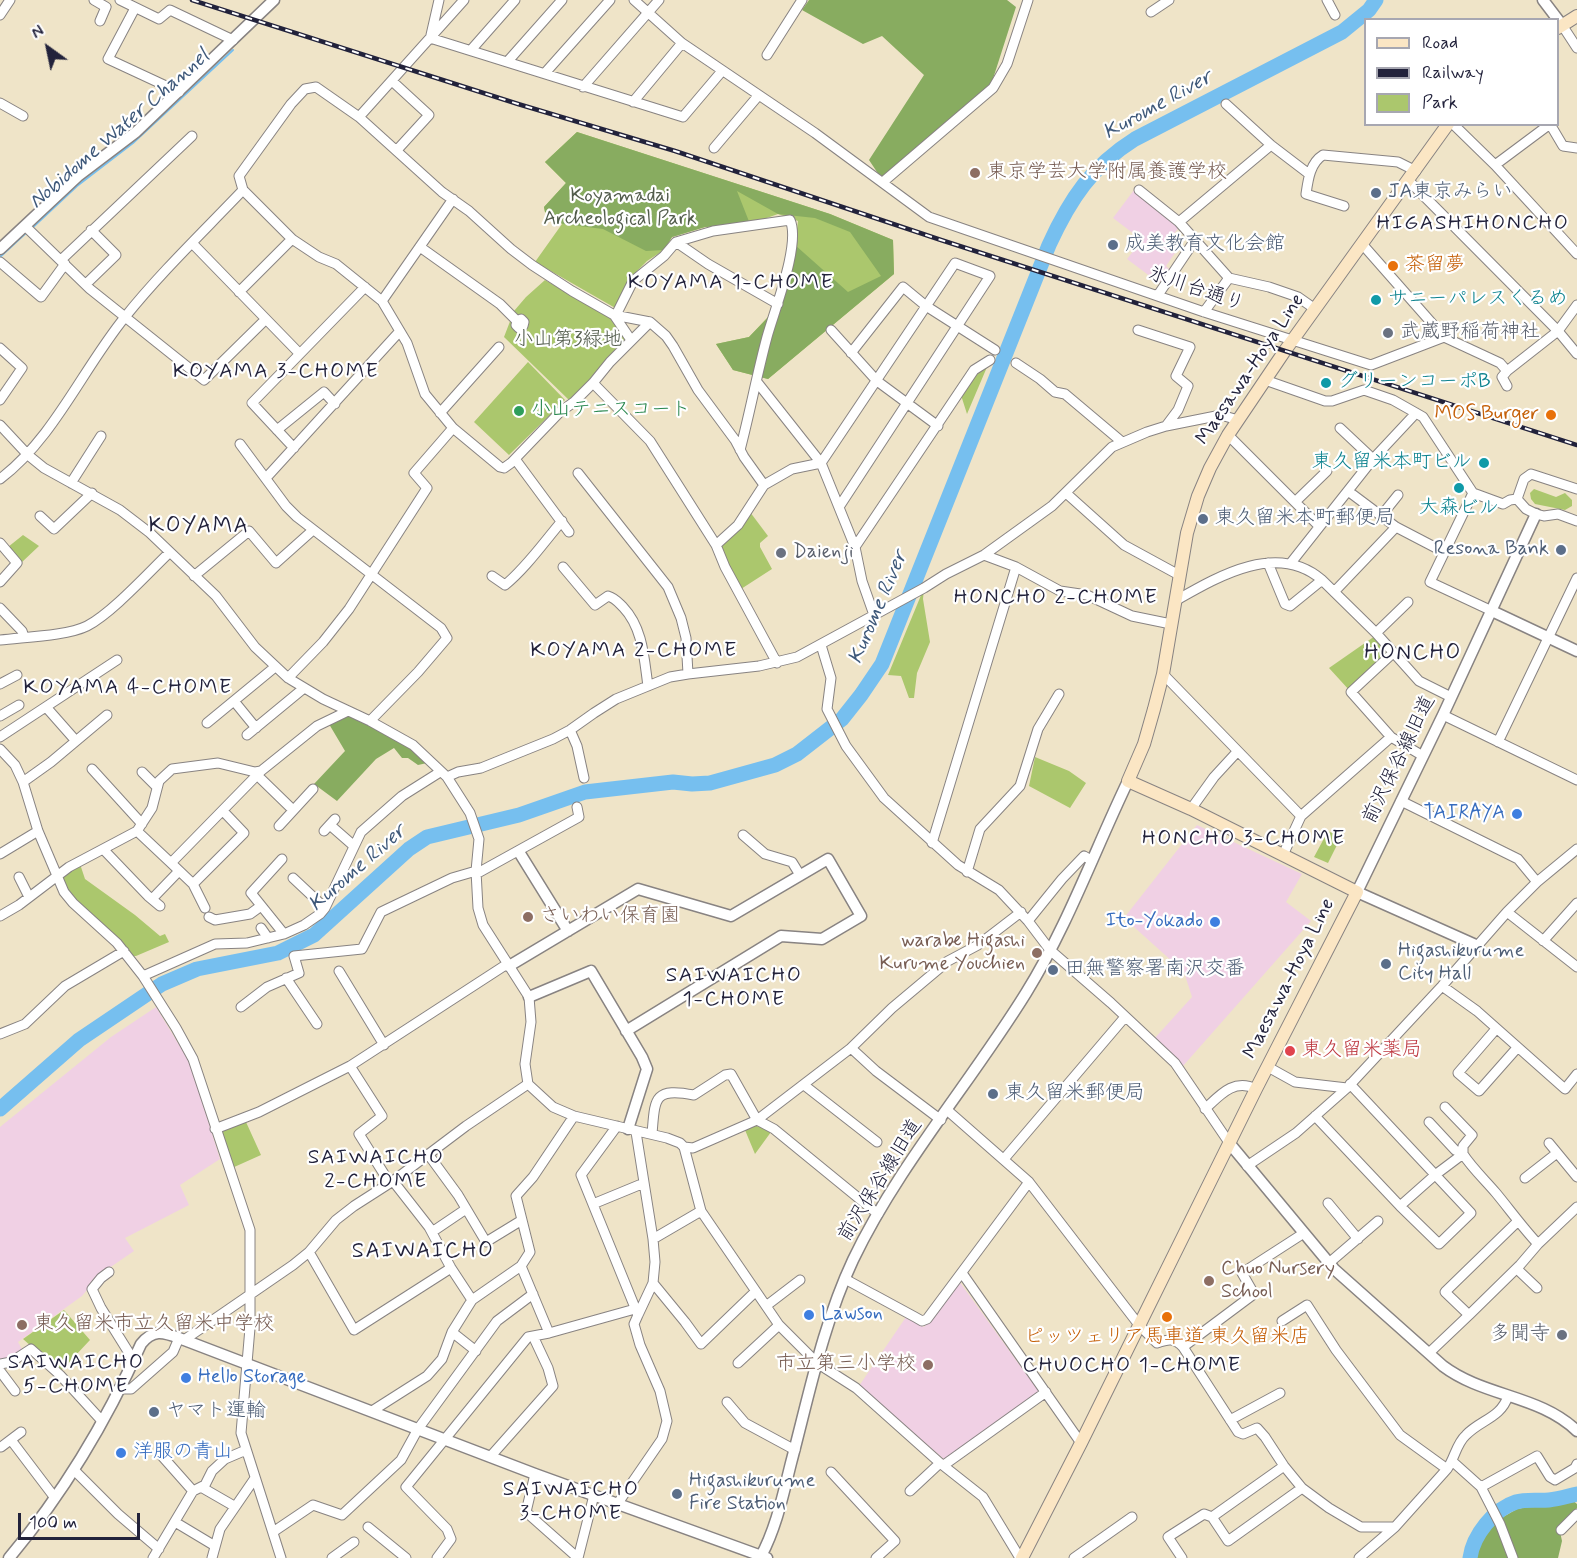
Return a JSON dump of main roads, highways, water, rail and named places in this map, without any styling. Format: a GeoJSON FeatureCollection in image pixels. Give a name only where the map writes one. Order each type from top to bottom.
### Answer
{"type":"FeatureCollection","features":[{"type":"Feature","properties":{"kind":"main road"},"geometry":{"type":"LineString","coordinates":[[1560,27],[1577,16]]}},
{"type":"Feature","properties":{"kind":"main road","name":"Maesawa-Hoya Line"},"geometry":{"type":"LineString","coordinates":[[1021,1558],[1357,892],[1191,809],[1128,781],[1144,744],[1162,674],[1185,543],[1198,496],[1228,435],[1265,380],[1450,126]]}},
{"type":"Feature","properties":{"kind":"waterway","name":"Kurome River"},"geometry":{"type":"LineString","coordinates":[[0,1109],[79,1040],[162,984],[197,969],[278,953],[314,935],[409,849],[427,837],[519,815],[585,792],[673,782],[710,783],[775,765],[797,754],[842,719],[882,664],[1049,245],[1074,198],[1106,160],[1135,139],[1342,32],[1369,10],[1376,0]]}},
{"type":"Feature","properties":{"kind":"waterway","name":"Nobidome Water Channel"},"geometry":{"type":"LineString","coordinates":[[31,229],[77,186],[133,143],[233,50]]}},
{"type":"Feature","properties":{"kind":"waterway","name":"Nobidome Water Channel"},"geometry":{"type":"LineString","coordinates":[[0,257],[27,232]]}},
{"type":"Feature","properties":{"kind":"waterway"},"geometry":{"type":"LineString","coordinates":[[1470,1558],[1480,1532],[1500,1510],[1508,1505],[1520,1501],[1549,1500],[1577,1494]]}},
{"type":"Feature","properties":{"kind":"railway"},"geometry":{"type":"LineString","coordinates":[[192,0],[518,104],[675,151],[941,240],[1577,445]]}},
{"type":"Feature","properties":{"kind":"place","name":"東京学芸大学附属養護学校"},"geometry":{"type":"Point","coordinates":[975,173]}},
{"type":"Feature","properties":{"kind":"place","name":"JA東京みらい"},"geometry":{"type":"Point","coordinates":[1376,193]}},
{"type":"Feature","properties":{"kind":"place","name":"成美教育文化会館"},"geometry":{"type":"Point","coordinates":[1113,245]}},
{"type":"Feature","properties":{"kind":"place","name":"茶留夢"},"geometry":{"type":"Point","coordinates":[1393,266]}},
{"type":"Feature","properties":{"kind":"place","name":"サニーパレスくるめ"},"geometry":{"type":"Point","coordinates":[1376,300]}},
{"type":"Feature","properties":{"kind":"place","name":"武蔵野稲荷神社"},"geometry":{"type":"Point","coordinates":[1388,333]}},
{"type":"Feature","properties":{"kind":"place","name":"グリーンコーポB"},"geometry":{"type":"Point","coordinates":[1326,383]}},
{"type":"Feature","properties":{"kind":"place","name":"小山テニスコート"},"geometry":{"type":"Point","coordinates":[519,411]}},
{"type":"Feature","properties":{"kind":"place","name":"MOS Burger"},"geometry":{"type":"Point","coordinates":[1551,415]}},
{"type":"Feature","properties":{"kind":"place","name":"東久留米本町ビル"},"geometry":{"type":"Point","coordinates":[1484,463]}},
{"type":"Feature","properties":{"kind":"place","name":"大森ビル"},"geometry":{"type":"Point","coordinates":[1459,488]}},
{"type":"Feature","properties":{"kind":"place","name":"東久留米本町郵便局"},"geometry":{"type":"Point","coordinates":[1203,519]}},
{"type":"Feature","properties":{"kind":"place","name":"Resona Bank"},"geometry":{"type":"Point","coordinates":[1561,550]}},
{"type":"Feature","properties":{"kind":"place","name":"Daienji"},"geometry":{"type":"Point","coordinates":[781,553]}},
{"type":"Feature","properties":{"kind":"place","name":"TAIRAYA"},"geometry":{"type":"Point","coordinates":[1517,814]}},
{"type":"Feature","properties":{"kind":"place","name":"さいわい保育園"},"geometry":{"type":"Point","coordinates":[528,917]}},
{"type":"Feature","properties":{"kind":"place","name":"Ito-Yokado"},"geometry":{"type":"Point","coordinates":[1215,922]}},
{"type":"Feature","properties":{"kind":"place","name":"warabe Higashi Kurume Youchien"},"geometry":{"type":"Point","coordinates":[1037,953]}},
{"type":"Feature","properties":{"kind":"place","name":"Higashikurume City Hall"},"geometry":{"type":"Point","coordinates":[1386,964]}},
{"type":"Feature","properties":{"kind":"place","name":"田無警察署南沢交番"},"geometry":{"type":"Point","coordinates":[1053,970]}},
{"type":"Feature","properties":{"kind":"place","name":"東久留米薬局"},"geometry":{"type":"Point","coordinates":[1290,1051]}},
{"type":"Feature","properties":{"kind":"place","name":"東久留米郵便局"},"geometry":{"type":"Point","coordinates":[993,1094]}},
{"type":"Feature","properties":{"kind":"place","name":"Chuo Nursery School"},"geometry":{"type":"Point","coordinates":[1209,1281]}},
{"type":"Feature","properties":{"kind":"place","name":"Lawson"},"geometry":{"type":"Point","coordinates":[809,1315]}},
{"type":"Feature","properties":{"kind":"place","name":"ピッツェリア馬車道 東久留米店"},"geometry":{"type":"Point","coordinates":[1167,1317]}},
{"type":"Feature","properties":{"kind":"place","name":"東久留米市立久留米中学校"},"geometry":{"type":"Point","coordinates":[22,1325]}},
{"type":"Feature","properties":{"kind":"place","name":"多聞寺"},"geometry":{"type":"Point","coordinates":[1562,1335]}},
{"type":"Feature","properties":{"kind":"place","name":"市立第三小学校"},"geometry":{"type":"Point","coordinates":[928,1365]}},
{"type":"Feature","properties":{"kind":"place","name":"Hello Storage"},"geometry":{"type":"Point","coordinates":[186,1378]}},
{"type":"Feature","properties":{"kind":"place","name":"ヤマト運輸"},"geometry":{"type":"Point","coordinates":[154,1412]}},
{"type":"Feature","properties":{"kind":"place","name":"洋服の青山"},"geometry":{"type":"Point","coordinates":[121,1453]}},
{"type":"Feature","properties":{"kind":"place","name":"Higashikurume Fire Station"},"geometry":{"type":"Point","coordinates":[677,1494]}},
{"type":"Feature","properties":{"kind":"district","name":"HIGASHIHONCHO"},"geometry":{"type":"Point","coordinates":[1473,225]}},
{"type":"Feature","properties":{"kind":"district","name":"KOYAMA 1-CHOME"},"geometry":{"type":"Point","coordinates":[731,284]}},
{"type":"Feature","properties":{"kind":"district","name":"KOYAMA 3-CHOME"},"geometry":{"type":"Point","coordinates":[276,373]}},
{"type":"Feature","properties":{"kind":"district","name":"KOYAMA"},"geometry":{"type":"Point","coordinates":[199,527]}},
{"type":"Feature","properties":{"kind":"district","name":"HONCHO 2-CHOME"},"geometry":{"type":"Point","coordinates":[1056,599]}},
{"type":"Feature","properties":{"kind":"district","name":"KOYAMA 2-CHOME"},"geometry":{"type":"Point","coordinates":[634,652]}},
{"type":"Feature","properties":{"kind":"district","name":"HONCHO"},"geometry":{"type":"Point","coordinates":[1413,654]}},
{"type":"Feature","properties":{"kind":"district","name":"KOYAMA 4-CHOME"},"geometry":{"type":"Point","coordinates":[128,689]}},
{"type":"Feature","properties":{"kind":"district","name":"HONCHO 3-CHOME"},"geometry":{"type":"Point","coordinates":[1244,840]}},
{"type":"Feature","properties":{"kind":"district","name":"SAIWAICHO 1-CHOME"},"geometry":{"type":"Point","coordinates":[734,989]}},
{"type":"Feature","properties":{"kind":"district","name":"SAIWAICHO 2-CHOME"},"geometry":{"type":"Point","coordinates":[376,1171]}},
{"type":"Feature","properties":{"kind":"district","name":"SAIWAICHO"},"geometry":{"type":"Point","coordinates":[423,1252]}},
{"type":"Feature","properties":{"kind":"district","name":"CHUOCHO 1-CHOME"},"geometry":{"type":"Point","coordinates":[1132,1367]}},
{"type":"Feature","properties":{"kind":"district","name":"SAIWAICHO 5-CHOME"},"geometry":{"type":"Point","coordinates":[76,1376]}},
{"type":"Feature","properties":{"kind":"district","name":"SAIWAICHO 3-CHOME"},"geometry":{"type":"Point","coordinates":[571,1503]}},
{"type":"Feature","properties":{"kind":"park label","name":"Koyamadai Archeological Park"},"geometry":{"type":"Point","coordinates":[620,208]}},
{"type":"Feature","properties":{"kind":"park label","name":"小山第3緑地"},"geometry":{"type":"Point","coordinates":[568,341]}}]}
